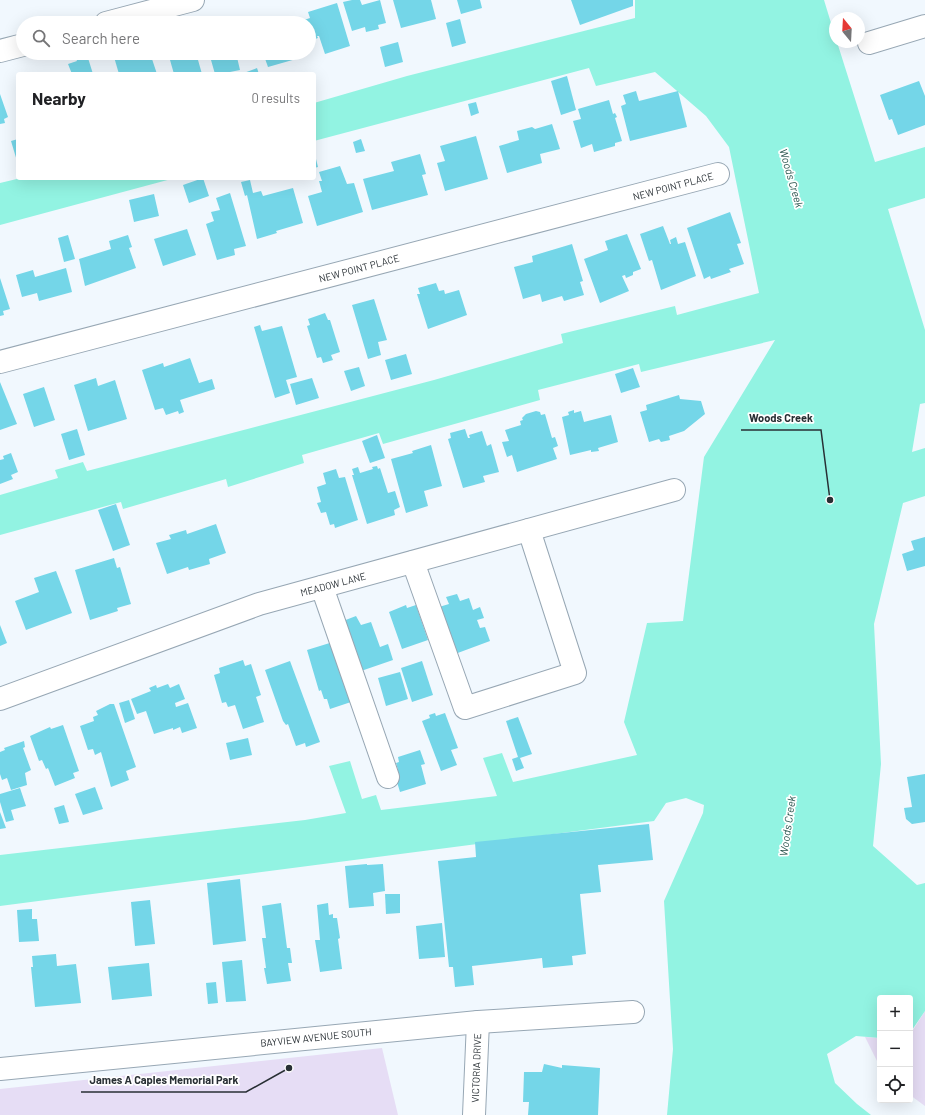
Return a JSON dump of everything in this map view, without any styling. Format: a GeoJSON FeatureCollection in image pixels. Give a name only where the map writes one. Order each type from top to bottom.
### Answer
{"type":"FeatureCollection","features":[{"type":"Feature","properties":{"kind":"street"},"geometry":{"type":"LineString","coordinates":[[132,16],[193,0]]}},
{"type":"Feature","properties":{"kind":"street"},"geometry":{"type":"LineString","coordinates":[[869,43],[925,26]]}},
{"type":"Feature","properties":{"kind":"street"},"geometry":{"type":"LineString","coordinates":[[0,51],[16,47]]}},
{"type":"Feature","properties":{"kind":"street","name":"NEW POINT PLACE"},"geometry":{"type":"LineString","coordinates":[[0,362],[718,174]]}},
{"type":"Feature","properties":{"kind":"street","name":"MEADOW LANE"},"geometry":{"type":"LineString","coordinates":[[0,700],[259,604],[674,490]]}},
{"type":"Feature","properties":{"kind":"street"},"geometry":{"type":"LineString","coordinates":[[413,562],[465,708],[575,673],[529,530]]}},
{"type":"Feature","properties":{"kind":"street"},"geometry":{"type":"LineString","coordinates":[[322,587],[388,777]]}},
{"type":"Feature","properties":{"kind":"street","name":"BAYVIEW AVENUE SOUTH"},"geometry":{"type":"LineString","coordinates":[[0,1069],[478,1022],[633,1012]]}},
{"type":"Feature","properties":{"kind":"street","name":"VICTORIA DRIVE"},"geometry":{"type":"LineString","coordinates":[[474,1115],[478,1022]]}},
{"type":"Feature","properties":{"kind":"shaded area"},"geometry":{"type":"Polygon","coordinates":[[[925,1011],[925,1106],[913,1097],[913,1030],[925,1011]]]}},
{"type":"Feature","properties":{"kind":"shaded area"},"geometry":{"type":"Polygon","coordinates":[[[865,1037],[877,1038],[877,1061],[865,1037]]]}},
{"type":"Feature","properties":{"kind":"shaded area"},"geometry":{"type":"Polygon","coordinates":[[[382,1048],[398,1115],[0,1115],[0,1089],[382,1048]]]}},
{"type":"Feature","properties":{"kind":"water"},"geometry":{"type":"Polygon","coordinates":[[[635,0],[824,0],[829,16],[829,48],[839,48],[875,162],[925,147],[925,198],[888,209],[925,330],[925,403],[920,404],[912,452],[925,448],[925,496],[903,503],[874,624],[881,764],[873,846],[917,885],[925,883],[925,1011],[913,1029],[913,995],[877,995],[877,1038],[856,1036],[827,1054],[835,1083],[871,1115],[667,1115],[673,1049],[664,901],[703,813],[704,805],[686,798],[666,803],[654,821],[0,906],[0,855],[305,820],[346,813],[329,766],[350,761],[362,799],[376,795],[381,810],[497,796],[483,758],[502,753],[513,782],[637,755],[624,722],[647,623],[683,621],[704,457],[775,340],[641,372],[639,364],[538,390],[540,400],[383,444],[379,433],[302,455],[304,463],[228,487],[226,479],[123,509],[121,502],[0,535],[0,495],[58,478],[55,470],[83,462],[87,471],[434,380],[563,343],[561,334],[675,306],[677,315],[759,293],[729,147],[706,116],[655,72],[596,86],[589,68],[316,140],[316,102],[407,76],[635,18],[635,0]]]}},
{"type":"Feature","properties":{"kind":"water"},"geometry":{"type":"Polygon","coordinates":[[[16,179],[168,180],[0,225],[0,183],[16,179]]]}},
{"type":"Feature","properties":{"kind":"building"},"geometry":{"type":"Polygon","coordinates":[[[360,0],[362,5],[380,0],[386,23],[378,25],[379,29],[366,32],[365,27],[352,31],[343,2],[360,0]]]}},
{"type":"Feature","properties":{"kind":"building"},"geometry":{"type":"Polygon","coordinates":[[[393,0],[431,0],[436,19],[401,28],[393,0]]]}},
{"type":"Feature","properties":{"kind":"building"},"geometry":{"type":"Polygon","coordinates":[[[457,0],[480,0],[482,8],[461,14],[457,0]]]}},
{"type":"Feature","properties":{"kind":"building"},"geometry":{"type":"Polygon","coordinates":[[[571,0],[633,0],[633,6],[580,25],[571,0]]]}},
{"type":"Feature","properties":{"kind":"building"},"geometry":{"type":"Polygon","coordinates":[[[337,3],[350,46],[325,54],[319,36],[317,36],[318,38],[316,39],[316,16],[309,16],[308,12],[337,3]]]}},
{"type":"Feature","properties":{"kind":"building"},"geometry":{"type":"Polygon","coordinates":[[[460,19],[466,43],[452,47],[446,23],[460,19]]]}},
{"type":"Feature","properties":{"kind":"building"},"geometry":{"type":"Polygon","coordinates":[[[398,42],[403,62],[385,67],[380,47],[398,42]]]}},
{"type":"Feature","properties":{"kind":"building"},"geometry":{"type":"Polygon","coordinates":[[[89,60],[92,72],[71,72],[68,64],[77,61],[89,60]]]}},
{"type":"Feature","properties":{"kind":"building"},"geometry":{"type":"Polygon","coordinates":[[[115,60],[152,60],[156,72],[118,72],[115,60]]]}},
{"type":"Feature","properties":{"kind":"building"},"geometry":{"type":"Polygon","coordinates":[[[170,60],[198,60],[201,72],[173,72],[170,60]]]}},
{"type":"Feature","properties":{"kind":"building"},"geometry":{"type":"Polygon","coordinates":[[[211,60],[238,60],[240,70],[230,72],[214,72],[211,60]]]}},
{"type":"Feature","properties":{"kind":"building"},"geometry":{"type":"Polygon","coordinates":[[[266,60],[292,60],[268,67],[266,60]]]}},
{"type":"Feature","properties":{"kind":"building"},"geometry":{"type":"Polygon","coordinates":[[[257,68],[258,72],[246,72],[257,68]]]}},
{"type":"Feature","properties":{"kind":"building"},"geometry":{"type":"Polygon","coordinates":[[[567,76],[576,110],[561,115],[551,81],[567,76]]]}},
{"type":"Feature","properties":{"kind":"building"},"geometry":{"type":"Polygon","coordinates":[[[919,81],[925,96],[925,125],[898,135],[892,119],[889,120],[880,95],[919,81]]]}},
{"type":"Feature","properties":{"kind":"building"},"geometry":{"type":"Polygon","coordinates":[[[636,91],[639,101],[678,91],[687,127],[630,141],[621,106],[626,104],[623,95],[636,91]]]}},
{"type":"Feature","properties":{"kind":"building"},"geometry":{"type":"Polygon","coordinates":[[[0,94],[8,117],[4,119],[5,123],[0,124],[0,94]]]}},
{"type":"Feature","properties":{"kind":"building"},"geometry":{"type":"Polygon","coordinates":[[[609,100],[613,114],[615,113],[617,117],[615,118],[622,141],[615,143],[615,146],[594,152],[592,144],[581,148],[573,121],[581,119],[578,109],[609,100]]]}},
{"type":"Feature","properties":{"kind":"building"},"geometry":{"type":"Polygon","coordinates":[[[476,102],[479,113],[471,116],[468,104],[476,102]]]}},
{"type":"Feature","properties":{"kind":"building"},"geometry":{"type":"Polygon","coordinates":[[[552,124],[560,149],[540,154],[542,163],[507,173],[499,146],[519,140],[517,131],[532,127],[535,129],[552,124]]]}},
{"type":"Feature","properties":{"kind":"building"},"geometry":{"type":"Polygon","coordinates":[[[476,136],[488,179],[445,191],[437,163],[445,161],[440,146],[476,136]]]}},
{"type":"Feature","properties":{"kind":"building"},"geometry":{"type":"Polygon","coordinates":[[[361,139],[365,151],[356,153],[353,142],[361,139]]]}},
{"type":"Feature","properties":{"kind":"building"},"geometry":{"type":"Polygon","coordinates":[[[16,140],[16,158],[11,141],[16,140]]]}},
{"type":"Feature","properties":{"kind":"building"},"geometry":{"type":"Polygon","coordinates":[[[420,154],[426,174],[422,175],[428,195],[372,210],[363,179],[394,171],[391,162],[420,154]]]}},
{"type":"Feature","properties":{"kind":"building"},"geometry":{"type":"Polygon","coordinates":[[[340,166],[347,184],[354,183],[363,212],[317,226],[308,196],[322,192],[319,181],[322,181],[319,172],[340,166]]]}},
{"type":"Feature","properties":{"kind":"building"},"geometry":{"type":"Polygon","coordinates":[[[197,180],[204,180],[209,196],[189,203],[183,185],[197,180]]]}},
{"type":"Feature","properties":{"kind":"building"},"geometry":{"type":"Polygon","coordinates":[[[250,180],[253,193],[261,191],[263,196],[293,188],[303,223],[276,231],[277,233],[257,239],[247,195],[245,196],[241,182],[250,180]]]}},
{"type":"Feature","properties":{"kind":"building"},"geometry":{"type":"Polygon","coordinates":[[[230,193],[246,246],[234,249],[235,255],[217,260],[206,224],[214,221],[211,212],[220,210],[216,198],[230,193]]]}},
{"type":"Feature","properties":{"kind":"building"},"geometry":{"type":"Polygon","coordinates":[[[154,194],[159,216],[134,222],[129,200],[154,194]]]}},
{"type":"Feature","properties":{"kind":"building"},"geometry":{"type":"Polygon","coordinates":[[[730,212],[741,243],[737,244],[744,264],[729,269],[731,272],[711,279],[710,276],[704,279],[687,228],[730,212]]]}},
{"type":"Feature","properties":{"kind":"building"},"geometry":{"type":"Polygon","coordinates":[[[663,226],[670,244],[670,240],[676,237],[678,244],[685,242],[696,276],[661,290],[652,260],[649,261],[640,234],[663,226]]]}},
{"type":"Feature","properties":{"kind":"building"},"geometry":{"type":"Polygon","coordinates":[[[187,229],[196,255],[163,266],[154,239],[187,229]]]}},
{"type":"Feature","properties":{"kind":"building"},"geometry":{"type":"Polygon","coordinates":[[[627,234],[641,269],[633,272],[633,275],[626,278],[625,275],[622,276],[629,291],[600,303],[584,259],[608,250],[605,241],[627,234]]]}},
{"type":"Feature","properties":{"kind":"building"},"geometry":{"type":"Polygon","coordinates":[[[68,235],[75,259],[64,262],[58,238],[68,235]]]}},
{"type":"Feature","properties":{"kind":"building"},"geometry":{"type":"Polygon","coordinates":[[[128,235],[132,247],[129,248],[136,268],[85,286],[79,259],[111,249],[109,241],[128,235]]]}},
{"type":"Feature","properties":{"kind":"building"},"geometry":{"type":"Polygon","coordinates":[[[572,244],[583,281],[580,282],[584,295],[564,301],[562,296],[542,302],[540,294],[523,299],[514,267],[533,262],[532,256],[572,244]]]}},
{"type":"Feature","properties":{"kind":"building"},"geometry":{"type":"Polygon","coordinates":[[[66,268],[72,292],[39,301],[37,293],[22,297],[16,275],[33,270],[35,277],[66,268]]]}},
{"type":"Feature","properties":{"kind":"building"},"geometry":{"type":"Polygon","coordinates":[[[0,278],[10,309],[3,311],[4,315],[0,316],[0,278]]]}},
{"type":"Feature","properties":{"kind":"building"},"geometry":{"type":"Polygon","coordinates":[[[436,283],[439,291],[444,290],[445,294],[459,290],[467,315],[428,329],[417,294],[420,294],[418,288],[436,283]]]}},
{"type":"Feature","properties":{"kind":"building"},"geometry":{"type":"Polygon","coordinates":[[[374,299],[387,340],[378,342],[381,355],[368,359],[352,305],[374,299]]]}},
{"type":"Feature","properties":{"kind":"building"},"geometry":{"type":"Polygon","coordinates":[[[325,313],[328,320],[330,320],[340,352],[331,355],[333,360],[323,363],[321,357],[317,358],[307,326],[310,325],[308,319],[325,313]]]}},
{"type":"Feature","properties":{"kind":"building"},"geometry":{"type":"Polygon","coordinates":[[[260,325],[262,331],[282,326],[297,377],[286,380],[290,393],[275,398],[254,327],[260,325]]]}},
{"type":"Feature","properties":{"kind":"building"},"geometry":{"type":"Polygon","coordinates":[[[406,354],[412,374],[391,380],[385,360],[406,354]]]}},
{"type":"Feature","properties":{"kind":"building"},"geometry":{"type":"Polygon","coordinates":[[[190,358],[199,383],[212,379],[215,389],[180,400],[184,412],[179,414],[178,411],[166,415],[163,408],[155,410],[142,370],[163,363],[164,367],[190,358]]]}},
{"type":"Feature","properties":{"kind":"building"},"geometry":{"type":"Polygon","coordinates":[[[359,367],[365,386],[351,391],[344,371],[359,367]]]}},
{"type":"Feature","properties":{"kind":"building"},"geometry":{"type":"Polygon","coordinates":[[[633,368],[640,387],[621,393],[615,374],[633,368]]]}},
{"type":"Feature","properties":{"kind":"building"},"geometry":{"type":"Polygon","coordinates":[[[96,378],[98,386],[115,380],[127,419],[88,431],[74,385],[96,378]]]}},
{"type":"Feature","properties":{"kind":"building"},"geometry":{"type":"Polygon","coordinates":[[[312,378],[319,398],[296,405],[290,384],[312,378]]]}},
{"type":"Feature","properties":{"kind":"building"},"geometry":{"type":"Polygon","coordinates":[[[0,382],[17,424],[0,430],[0,382]]]}},
{"type":"Feature","properties":{"kind":"building"},"geometry":{"type":"Polygon","coordinates":[[[44,387],[55,420],[34,427],[23,394],[44,387]]]}},
{"type":"Feature","properties":{"kind":"building"},"geometry":{"type":"Polygon","coordinates":[[[679,395],[680,399],[701,401],[705,414],[684,431],[669,436],[670,440],[661,442],[659,439],[649,442],[640,412],[647,410],[646,405],[679,395]]]}},
{"type":"Feature","properties":{"kind":"building"},"geometry":{"type":"Polygon","coordinates":[[[574,410],[574,413],[581,411],[584,422],[611,415],[618,442],[598,448],[599,451],[591,452],[591,450],[570,455],[562,417],[569,415],[568,412],[574,410]]]}},
{"type":"Feature","properties":{"kind":"building"},"geometry":{"type":"Polygon","coordinates":[[[536,411],[540,412],[541,415],[545,414],[552,438],[555,437],[558,446],[553,448],[557,459],[517,472],[512,455],[507,457],[502,442],[509,441],[505,430],[521,425],[520,421],[523,420],[522,418],[526,414],[536,411]]]}},
{"type":"Feature","properties":{"kind":"building"},"geometry":{"type":"Polygon","coordinates":[[[77,429],[85,455],[69,460],[61,434],[77,429]]]}},
{"type":"Feature","properties":{"kind":"building"},"geometry":{"type":"Polygon","coordinates":[[[465,429],[468,438],[470,438],[469,435],[482,431],[487,446],[491,444],[499,472],[483,476],[485,482],[463,488],[448,439],[451,438],[450,433],[465,429]]]}},
{"type":"Feature","properties":{"kind":"building"},"geometry":{"type":"Polygon","coordinates":[[[377,435],[385,458],[370,463],[362,441],[377,435]]]}},
{"type":"Feature","properties":{"kind":"building"},"geometry":{"type":"Polygon","coordinates":[[[431,445],[442,486],[424,491],[428,506],[406,513],[391,459],[413,453],[412,451],[431,445]]]}},
{"type":"Feature","properties":{"kind":"building"},"geometry":{"type":"Polygon","coordinates":[[[11,453],[18,472],[11,475],[13,479],[0,484],[0,460],[4,459],[3,456],[11,453]]]}},
{"type":"Feature","properties":{"kind":"building"},"geometry":{"type":"Polygon","coordinates":[[[377,466],[378,469],[380,468],[388,493],[395,491],[400,507],[394,510],[395,515],[367,524],[352,475],[354,475],[352,469],[358,467],[360,473],[373,469],[372,467],[377,466]]]}},
{"type":"Feature","properties":{"kind":"building"},"geometry":{"type":"Polygon","coordinates":[[[336,469],[339,478],[345,477],[358,520],[335,528],[334,524],[330,525],[326,512],[321,513],[317,503],[321,502],[317,487],[326,484],[323,473],[336,469]]]}},
{"type":"Feature","properties":{"kind":"building"},"geometry":{"type":"Polygon","coordinates":[[[116,504],[130,545],[113,551],[98,510],[116,504]]]}},
{"type":"Feature","properties":{"kind":"building"},"geometry":{"type":"Polygon","coordinates":[[[216,524],[226,553],[209,559],[210,564],[189,570],[188,567],[167,574],[156,543],[171,539],[169,535],[186,530],[187,534],[216,524]]]}},
{"type":"Feature","properties":{"kind":"building"},"geometry":{"type":"Polygon","coordinates":[[[925,537],[925,566],[907,571],[902,554],[914,550],[911,541],[925,537]]]}},
{"type":"Feature","properties":{"kind":"building"},"geometry":{"type":"Polygon","coordinates":[[[114,558],[117,568],[120,567],[131,604],[117,608],[118,611],[90,620],[75,570],[114,558]]]}},
{"type":"Feature","properties":{"kind":"building"},"geometry":{"type":"Polygon","coordinates":[[[56,571],[72,613],[26,630],[15,601],[39,592],[34,578],[56,571]]]}},
{"type":"Feature","properties":{"kind":"building"},"geometry":{"type":"Polygon","coordinates":[[[457,594],[460,601],[469,598],[473,610],[480,607],[484,618],[477,620],[480,628],[485,627],[490,641],[455,654],[439,607],[449,604],[446,597],[457,594]]]}},
{"type":"Feature","properties":{"kind":"building"},"geometry":{"type":"Polygon","coordinates":[[[406,605],[407,608],[416,605],[428,640],[402,649],[389,612],[406,605]]]}},
{"type":"Feature","properties":{"kind":"building"},"geometry":{"type":"Polygon","coordinates":[[[356,616],[361,625],[371,622],[380,647],[388,644],[393,660],[361,671],[343,621],[356,616]]]}},
{"type":"Feature","properties":{"kind":"building"},"geometry":{"type":"Polygon","coordinates":[[[0,625],[7,643],[0,646],[0,625]]]}},
{"type":"Feature","properties":{"kind":"building"},"geometry":{"type":"Polygon","coordinates":[[[333,642],[351,702],[330,709],[327,699],[324,699],[321,690],[319,691],[307,650],[333,642]]]}},
{"type":"Feature","properties":{"kind":"building"},"geometry":{"type":"Polygon","coordinates":[[[243,660],[245,666],[251,664],[261,695],[256,697],[264,722],[243,729],[235,705],[228,707],[226,702],[222,703],[214,675],[220,673],[219,668],[243,660]]]}},
{"type":"Feature","properties":{"kind":"building"},"geometry":{"type":"Polygon","coordinates":[[[290,661],[320,742],[306,747],[305,743],[296,746],[288,724],[286,725],[283,721],[265,670],[290,661]]]}},
{"type":"Feature","properties":{"kind":"building"},"geometry":{"type":"Polygon","coordinates":[[[422,661],[433,695],[412,702],[401,668],[422,661]]]}},
{"type":"Feature","properties":{"kind":"building"},"geometry":{"type":"Polygon","coordinates":[[[400,672],[408,699],[386,706],[378,678],[400,672]]]}},
{"type":"Feature","properties":{"kind":"building"},"geometry":{"type":"Polygon","coordinates":[[[168,684],[170,688],[179,684],[185,699],[175,703],[176,707],[188,703],[197,728],[182,733],[180,727],[154,734],[146,711],[137,714],[131,699],[151,691],[149,688],[156,685],[157,688],[168,684]]]}},
{"type":"Feature","properties":{"kind":"building"},"geometry":{"type":"Polygon","coordinates":[[[129,700],[135,719],[125,723],[119,703],[129,700]]]}},
{"type":"Feature","properties":{"kind":"building"},"geometry":{"type":"Polygon","coordinates":[[[110,704],[114,704],[136,767],[126,771],[129,780],[111,787],[101,752],[95,755],[93,749],[88,750],[80,726],[94,721],[93,717],[98,715],[96,711],[110,704]]]}},
{"type":"Feature","properties":{"kind":"building"},"geometry":{"type":"Polygon","coordinates":[[[435,713],[436,716],[445,713],[458,748],[451,750],[457,765],[441,771],[422,721],[430,718],[429,715],[435,713]]]}},
{"type":"Feature","properties":{"kind":"building"},"geometry":{"type":"Polygon","coordinates":[[[518,717],[532,754],[520,758],[524,768],[516,771],[512,759],[518,757],[506,721],[518,717]]]}},
{"type":"Feature","properties":{"kind":"building"},"geometry":{"type":"Polygon","coordinates":[[[63,725],[79,771],[73,773],[75,778],[55,786],[48,768],[46,769],[42,760],[39,761],[30,736],[50,727],[51,729],[63,725]]]}},
{"type":"Feature","properties":{"kind":"building"},"geometry":{"type":"Polygon","coordinates":[[[248,738],[252,755],[230,760],[226,743],[248,738]]]}},
{"type":"Feature","properties":{"kind":"building"},"geometry":{"type":"Polygon","coordinates":[[[24,741],[25,747],[23,748],[31,770],[25,773],[27,785],[11,790],[7,778],[2,780],[0,774],[0,752],[5,750],[4,748],[24,741]]]}},
{"type":"Feature","properties":{"kind":"building"},"geometry":{"type":"Polygon","coordinates":[[[420,750],[425,764],[421,765],[426,784],[400,792],[394,772],[398,770],[396,763],[399,762],[398,757],[420,750]]]}},
{"type":"Feature","properties":{"kind":"building"},"geometry":{"type":"Polygon","coordinates":[[[925,774],[925,822],[912,824],[906,819],[904,808],[912,807],[907,777],[925,774]]]}},
{"type":"Feature","properties":{"kind":"building"},"geometry":{"type":"Polygon","coordinates":[[[95,787],[103,809],[83,815],[75,794],[95,787]]]}},
{"type":"Feature","properties":{"kind":"building"},"geometry":{"type":"Polygon","coordinates":[[[20,788],[26,806],[11,810],[14,820],[6,822],[0,802],[0,794],[20,788]]]}},
{"type":"Feature","properties":{"kind":"building"},"geometry":{"type":"Polygon","coordinates":[[[64,805],[69,822],[59,824],[54,808],[64,805]]]}},
{"type":"Feature","properties":{"kind":"building"},"geometry":{"type":"Polygon","coordinates":[[[0,812],[6,828],[0,829],[0,812]]]}},
{"type":"Feature","properties":{"kind":"building"},"geometry":{"type":"Polygon","coordinates":[[[649,824],[653,860],[598,865],[601,892],[580,894],[586,954],[572,956],[573,965],[543,968],[542,958],[472,966],[474,985],[455,987],[453,967],[449,967],[438,861],[476,857],[475,842],[649,824]]]}},
{"type":"Feature","properties":{"kind":"building"},"geometry":{"type":"Polygon","coordinates":[[[383,864],[385,891],[373,893],[374,906],[349,908],[345,866],[383,864]]]}},
{"type":"Feature","properties":{"kind":"building"},"geometry":{"type":"Polygon","coordinates":[[[240,879],[246,941],[213,945],[207,883],[240,879]]]}},
{"type":"Feature","properties":{"kind":"building"},"geometry":{"type":"Polygon","coordinates":[[[385,894],[400,894],[400,913],[386,914],[385,894]]]}},
{"type":"Feature","properties":{"kind":"building"},"geometry":{"type":"Polygon","coordinates":[[[150,900],[155,944],[135,946],[131,902],[150,900]]]}},
{"type":"Feature","properties":{"kind":"building"},"geometry":{"type":"Polygon","coordinates":[[[281,903],[287,948],[290,948],[292,963],[288,963],[291,981],[267,984],[264,968],[266,968],[262,938],[266,938],[262,906],[281,903]]]}},
{"type":"Feature","properties":{"kind":"building"},"geometry":{"type":"Polygon","coordinates":[[[328,903],[329,915],[333,914],[333,918],[337,918],[342,969],[320,972],[315,940],[320,940],[317,905],[328,903]]]}},
{"type":"Feature","properties":{"kind":"building"},"geometry":{"type":"Polygon","coordinates":[[[32,909],[32,919],[37,919],[39,941],[19,942],[17,910],[32,909]]]}},
{"type":"Feature","properties":{"kind":"building"},"geometry":{"type":"Polygon","coordinates":[[[442,923],[445,957],[419,959],[416,926],[442,923]]]}},
{"type":"Feature","properties":{"kind":"building"},"geometry":{"type":"Polygon","coordinates":[[[56,954],[57,966],[76,964],[81,1003],[35,1007],[31,967],[33,967],[32,956],[56,954]]]}},
{"type":"Feature","properties":{"kind":"building"},"geometry":{"type":"Polygon","coordinates":[[[242,960],[246,1001],[226,1002],[222,962],[242,960]]]}},
{"type":"Feature","properties":{"kind":"building"},"geometry":{"type":"Polygon","coordinates":[[[149,963],[152,996],[112,1000],[108,967],[149,963]]]}},
{"type":"Feature","properties":{"kind":"building"},"geometry":{"type":"Polygon","coordinates":[[[216,982],[218,1003],[208,1004],[206,983],[216,982]]]}},
{"type":"Feature","properties":{"kind":"building"},"geometry":{"type":"Polygon","coordinates":[[[544,1064],[562,1068],[562,1065],[600,1068],[598,1115],[528,1115],[529,1102],[523,1102],[524,1072],[542,1072],[544,1064]]]}},
{"type":"Feature","properties":{"kind":"place","name":"Woods Creek"},"geometry":{"type":"Point","coordinates":[830,500]}},
{"type":"Feature","properties":{"kind":"place","name":"James A Caples Memorial Park"},"geometry":{"type":"Point","coordinates":[289,1068]}}]}
